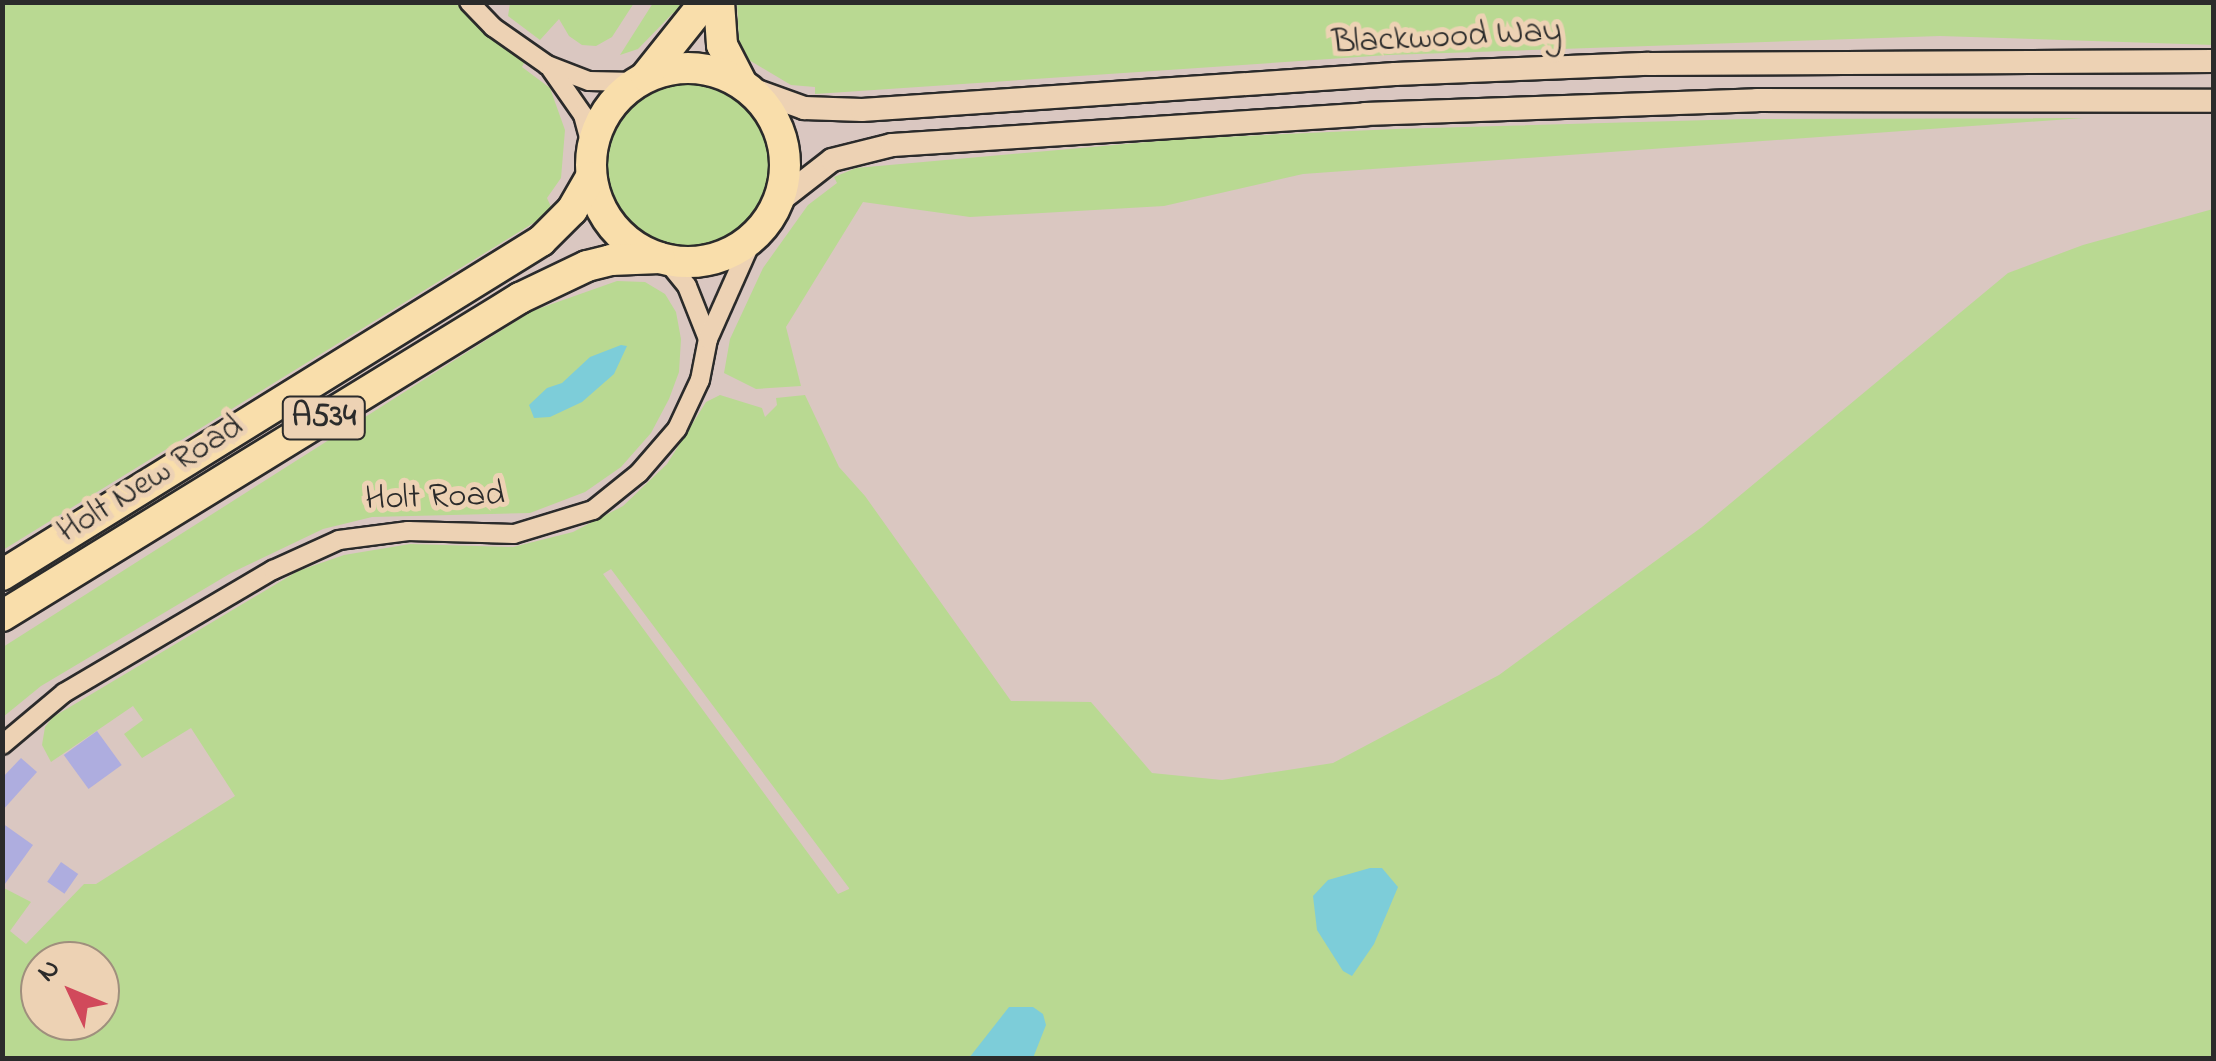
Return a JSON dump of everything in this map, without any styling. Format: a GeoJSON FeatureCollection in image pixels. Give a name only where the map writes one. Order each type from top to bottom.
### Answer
{"type":"FeatureCollection","features":[{"type":"Feature","properties":{"kind":"highway"},"geometry":{"type":"LineString","coordinates":[[704,2],[640,80],[618,96],[602,120],[592,163],[599,205],[614,228],[635,247],[663,259],[704,261],[752,238],[778,202],[785,173],[784,146],[766,106],[745,85],[722,45],[719,2]]}},
{"type":"Feature","properties":{"kind":"highway"},"geometry":{"type":"LineString","coordinates":[[640,80],[684,67],[708,69],[745,85]]}},
{"type":"Feature","properties":{"kind":"highway","name":"Holt New Road"},"geometry":{"type":"LineString","coordinates":[[2,575],[541,240],[572,210],[592,163]]}},
{"type":"Feature","properties":{"kind":"highway","name":"Holt New Road"},"geometry":{"type":"LineString","coordinates":[[2,616],[520,298],[587,266],[612,260],[663,259]]}},
{"type":"Feature","properties":{"kind":"street"},"geometry":{"type":"LineString","coordinates":[[469,2],[493,27],[548,65],[589,81],[640,80]]}},
{"type":"Feature","properties":{"kind":"street","name":"Blackwood Way"},"geometry":{"type":"LineString","coordinates":[[745,85],[804,108],[862,110],[1395,74],[1649,64],[2214,61]]}},
{"type":"Feature","properties":{"kind":"street"},"geometry":{"type":"LineString","coordinates":[[548,65],[574,98],[592,163]]}},
{"type":"Feature","properties":{"kind":"street","name":"Blackwood Way"},"geometry":{"type":"LineString","coordinates":[[778,202],[832,160],[892,145],[1365,114],[1737,101],[2214,101]]}},
{"type":"Feature","properties":{"kind":"street","name":"Holt Road"},"geometry":{"type":"LineString","coordinates":[[2,745],[64,693],[274,570],[339,540],[408,530],[514,534],[593,510],[640,473],[677,429],[700,380],[708,339],[752,238]]}},
{"type":"Feature","properties":{"kind":"street"},"geometry":{"type":"LineString","coordinates":[[663,259],[687,286],[708,339]]}},
{"type":"Feature","properties":{"kind":"green space"},"geometry":{"type":"Polygon","coordinates":[[[510,2],[634,3],[612,37],[596,46],[582,45],[569,36],[559,19],[540,40],[508,16],[510,2]]]}},
{"type":"Feature","properties":{"kind":"green space"},"geometry":{"type":"Polygon","coordinates":[[[737,2],[2213,2],[2214,45],[1940,36],[1388,55],[815,94],[815,87],[791,85],[749,60],[739,40],[737,2]]]}},
{"type":"Feature","properties":{"kind":"green space"},"geometry":{"type":"Polygon","coordinates":[[[2,3],[458,3],[525,61],[522,67],[550,88],[565,130],[561,178],[547,198],[551,207],[535,222],[3,550],[2,3]]]}},
{"type":"Feature","properties":{"kind":"green space"},"geometry":{"type":"Polygon","coordinates":[[[653,3],[688,3],[680,16],[673,13],[638,49],[620,55],[653,3]]]}},
{"type":"Feature","properties":{"kind":"green space"},"geometry":{"type":"Polygon","coordinates":[[[689,83],[720,89],[747,107],[765,134],[771,165],[765,196],[747,223],[720,241],[689,247],[658,241],[631,223],[613,196],[607,165],[613,134],[631,107],[658,89],[689,83]]]}},
{"type":"Feature","properties":{"kind":"green space"},"geometry":{"type":"Polygon","coordinates":[[[2084,118],[1303,174],[1164,206],[970,217],[863,202],[786,327],[801,386],[756,389],[724,373],[730,339],[763,268],[808,205],[837,183],[834,177],[856,168],[1182,139],[1395,129],[1746,119],[2084,118]]]}},
{"type":"Feature","properties":{"kind":"green space"},"geometry":{"type":"Polygon","coordinates":[[[2213,209],[2213,1058],[3,1058],[2,887],[31,902],[10,931],[22,941],[20,1041],[120,1041],[120,941],[29,941],[84,884],[96,884],[235,796],[191,728],[142,758],[124,734],[143,720],[133,706],[51,762],[42,745],[45,727],[53,717],[298,571],[344,555],[410,544],[513,547],[573,532],[623,506],[667,464],[706,402],[720,395],[762,408],[765,417],[777,405],[776,398],[805,395],[839,467],[865,496],[1011,701],[1091,702],[1152,773],[1222,780],[1333,763],[1499,675],[1702,527],[2008,273],[2083,245],[2213,209]],[[611,569],[603,574],[838,894],[849,888],[611,569]]]}},
{"type":"Feature","properties":{"kind":"green space"},"geometry":{"type":"Polygon","coordinates":[[[617,281],[645,282],[665,294],[676,312],[681,339],[679,372],[669,399],[651,433],[621,467],[585,492],[530,513],[372,517],[323,529],[231,573],[41,686],[3,717],[3,647],[532,311],[617,281]]]}},
{"type":"Feature","properties":{"kind":"water"},"geometry":{"type":"Polygon","coordinates":[[[627,346],[614,374],[582,402],[550,417],[534,418],[529,405],[547,388],[562,383],[590,357],[627,346]]]}},
{"type":"Feature","properties":{"kind":"water"},"geometry":{"type":"Polygon","coordinates":[[[1382,868],[1398,887],[1374,944],[1352,976],[1343,971],[1317,930],[1313,896],[1328,880],[1382,868]]]}},
{"type":"Feature","properties":{"kind":"water"},"geometry":{"type":"Polygon","coordinates":[[[1009,1007],[1033,1007],[1043,1014],[1046,1025],[1033,1058],[969,1058],[1009,1007]]]}},
{"type":"Feature","properties":{"kind":"building"},"geometry":{"type":"Polygon","coordinates":[[[97,731],[122,765],[89,789],[64,755],[97,731]]]}},
{"type":"Feature","properties":{"kind":"building"},"geometry":{"type":"Polygon","coordinates":[[[21,758],[37,772],[2,811],[2,778],[21,758]]]}},
{"type":"Feature","properties":{"kind":"building"},"geometry":{"type":"Polygon","coordinates":[[[2,823],[33,845],[2,888],[2,823]]]}},
{"type":"Feature","properties":{"kind":"building"},"geometry":{"type":"Polygon","coordinates":[[[61,862],[78,874],[64,894],[47,882],[61,862]]]}}]}
